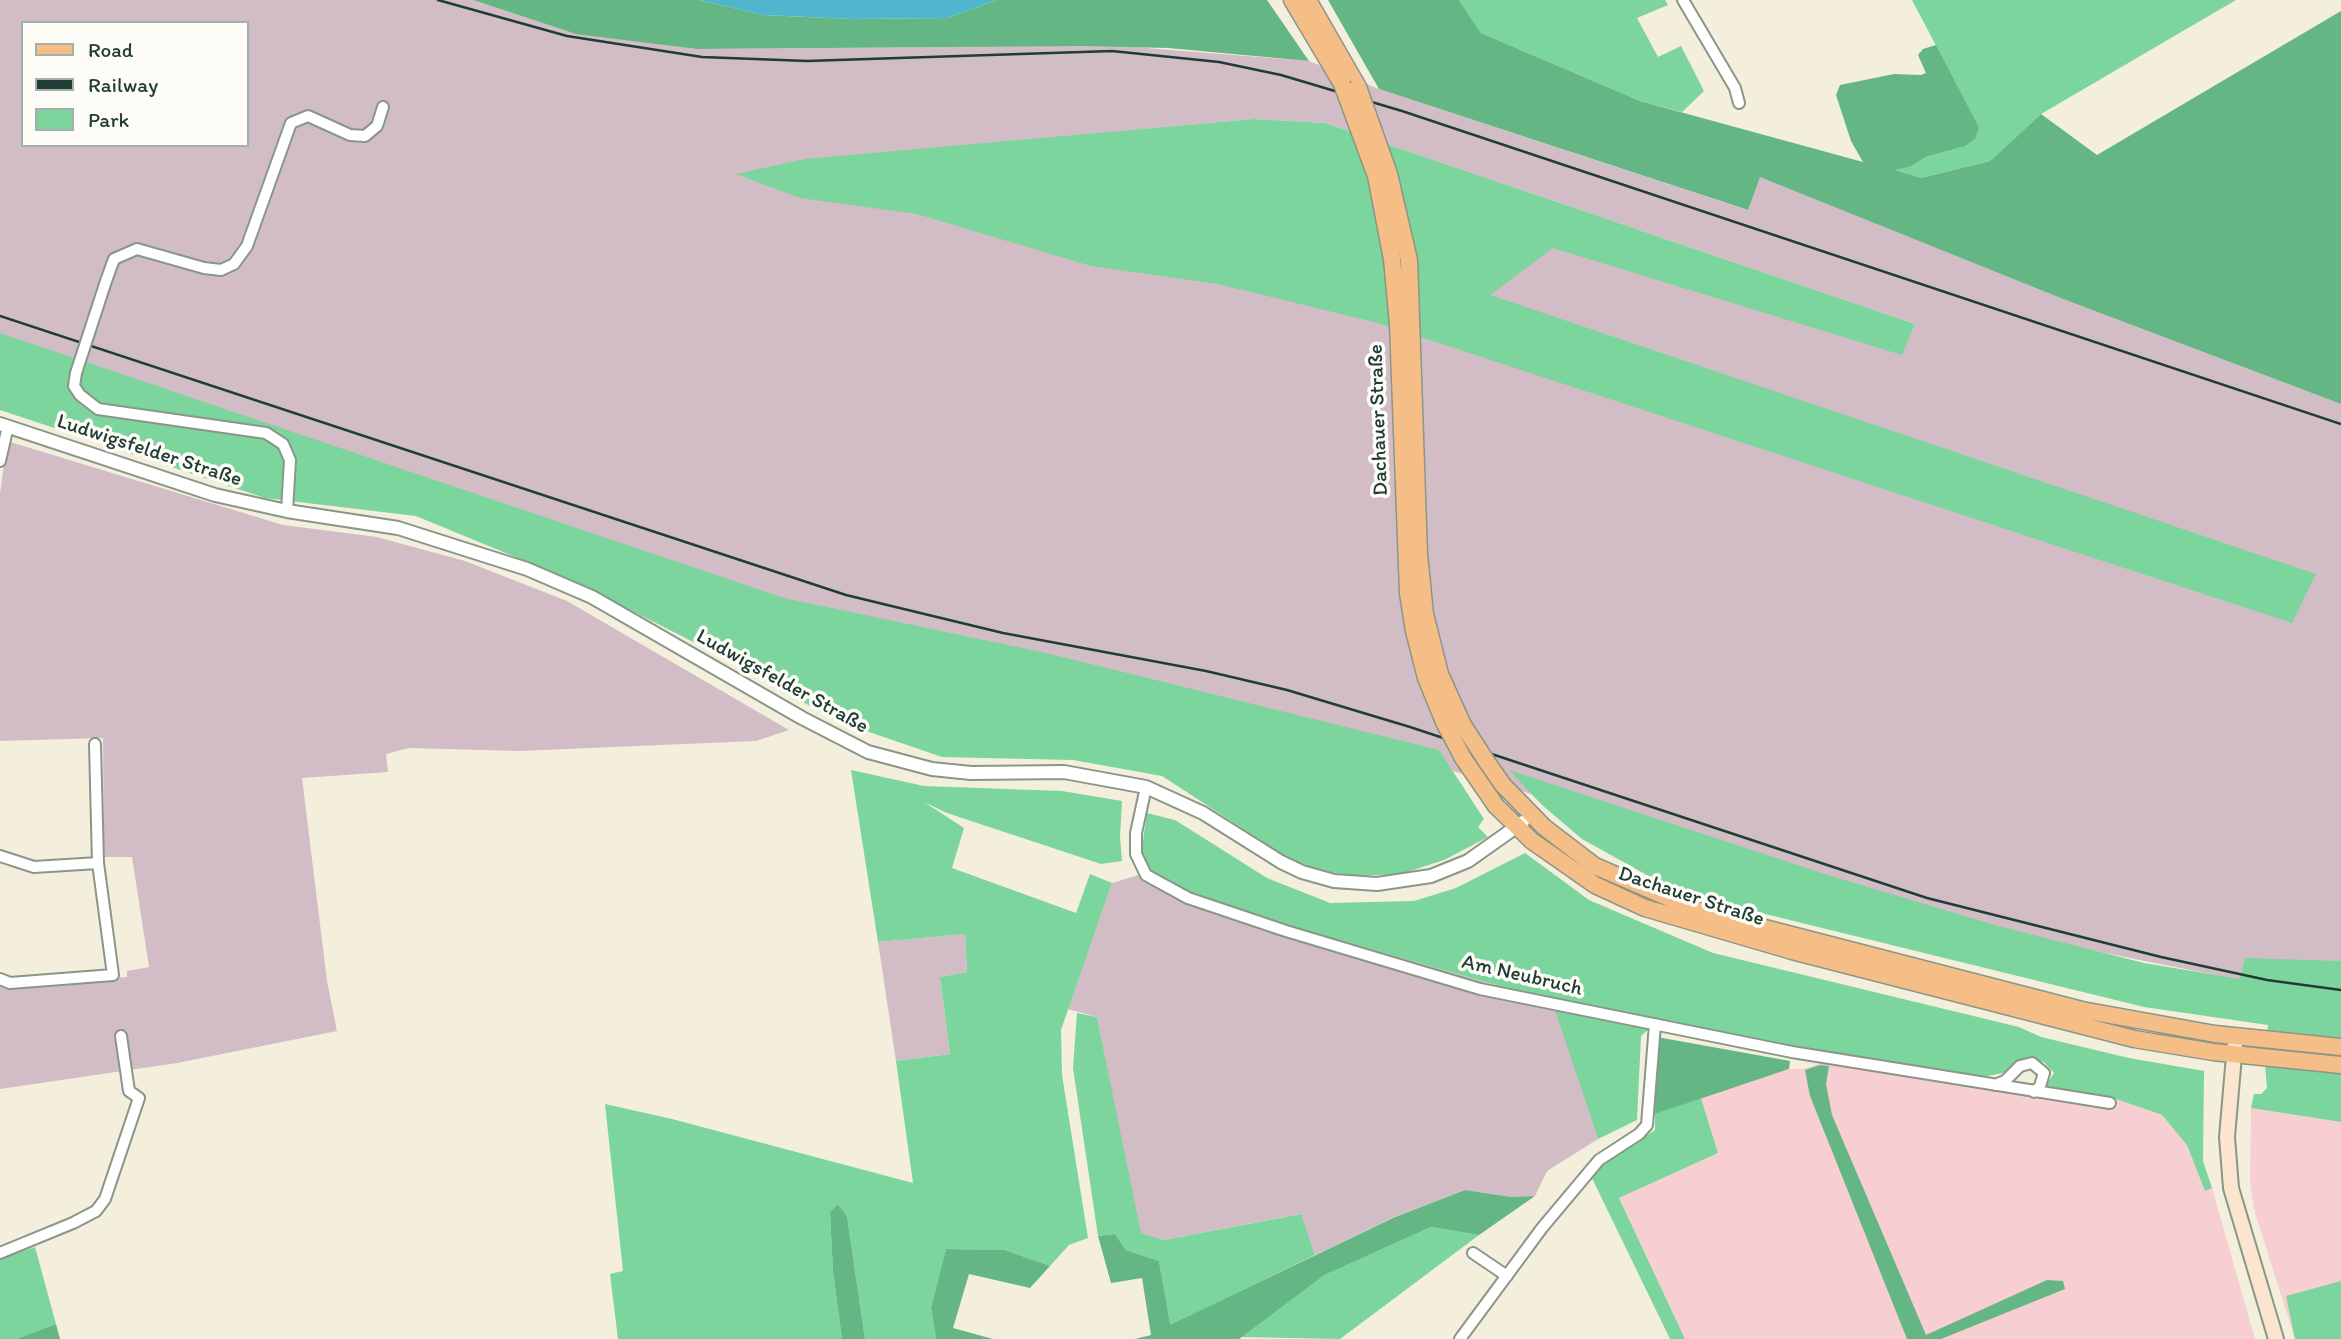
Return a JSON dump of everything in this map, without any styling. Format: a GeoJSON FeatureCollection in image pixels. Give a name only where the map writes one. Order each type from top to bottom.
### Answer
{"type":"FeatureCollection","features":[{"type":"Feature","properties":{"kind":"main road","name":"Dachauer Straße"},"geometry":{"type":"LineString","coordinates":[[1292,0],[1350,85],[1376,176],[1392,259],[1398,324],[1408,593],[1426,678],[1444,722],[1478,783],[1518,827],[1566,866],[1619,898],[1690,923],[2134,1039],[2234,1054],[2341,1065]]}},
{"type":"Feature","properties":{"kind":"main road","name":"Dachauer Straße"},"geometry":{"type":"LineString","coordinates":[[1308,0],[1350,85],[1389,174],[1409,260],[1419,540],[1425,614],[1440,674],[1463,725],[1487,762],[1503,785],[1531,814],[1554,836],[1595,866],[1638,888],[1699,911],[2070,1007],[2139,1022],[2236,1036],[2341,1046]]}},
{"type":"Feature","properties":{"kind":"main road"},"geometry":{"type":"LineString","coordinates":[[2236,1036],[2227,1137],[2231,1188],[2276,1339]]}},
{"type":"Feature","properties":{"kind":"street"},"geometry":{"type":"LineString","coordinates":[[1684,0],[1735,88],[1739,103]]}},
{"type":"Feature","properties":{"kind":"street","name":"Ludwigsfelder Straße"},"geometry":{"type":"LineString","coordinates":[[287,511],[290,460],[283,444],[266,433],[98,409],[80,395],[74,386],[76,373],[114,259],[137,249],[222,270],[234,264],[247,246],[287,127],[296,119],[308,116],[358,137],[373,132],[383,107]]}},
{"type":"Feature","properties":{"kind":"street"},"geometry":{"type":"LineString","coordinates":[[0,461],[4,425]]}},
{"type":"Feature","properties":{"kind":"street","name":"Ludwigsfelder Straße"},"geometry":{"type":"LineString","coordinates":[[4,425],[215,495],[287,511],[407,530],[494,557],[567,584],[802,718],[868,752],[932,769],[971,773],[1064,772],[1146,787],[1203,813],[1302,872],[1354,883],[1404,881],[1431,876],[1468,860],[1518,827],[1531,814]]}},
{"type":"Feature","properties":{"kind":"street"},"geometry":{"type":"LineString","coordinates":[[0,979],[10,983],[113,975],[98,863],[95,744]]}},
{"type":"Feature","properties":{"kind":"street","name":"Am Neubruch"},"geometry":{"type":"LineString","coordinates":[[1146,787],[1136,834],[1136,854],[1146,875],[1188,898],[1480,989],[1792,1052],[2110,1103]]}},
{"type":"Feature","properties":{"kind":"street"},"geometry":{"type":"LineString","coordinates":[[0,856],[34,867],[98,863]]}},
{"type":"Feature","properties":{"kind":"street"},"geometry":{"type":"LineString","coordinates":[[1460,1339],[1542,1228],[1599,1160],[1639,1134],[1647,1125],[1655,1024]]}},
{"type":"Feature","properties":{"kind":"street"},"geometry":{"type":"LineString","coordinates":[[0,1253],[73,1223],[96,1211],[105,1199],[139,1098],[128,1091],[121,1036]]}},
{"type":"Feature","properties":{"kind":"street"},"geometry":{"type":"LineString","coordinates":[[1992,1085],[2005,1080],[2020,1066],[2032,1063],[2044,1073],[2040,1086],[2034,1092]]}},
{"type":"Feature","properties":{"kind":"street"},"geometry":{"type":"LineString","coordinates":[[1473,1253],[1507,1276]]}},
{"type":"Feature","properties":{"kind":"shaded area"},"geometry":{"type":"Polygon","coordinates":[[[0,0],[473,0],[574,33],[696,49],[958,47],[1146,30],[1134,47],[1309,61],[1379,89],[1747,210],[1759,176],[2063,299],[2341,404],[2341,977],[2240,980],[1995,931],[1382,750],[905,646],[0,347],[0,0]],[[1254,119],[1067,136],[1489,295],[1542,230],[1906,344],[1915,324],[1325,123],[1254,119]]]}},
{"type":"Feature","properties":{"kind":"shaded area"},"geometry":{"type":"Polygon","coordinates":[[[7,441],[283,525],[377,537],[465,561],[567,601],[789,730],[756,741],[519,751],[409,748],[386,754],[388,772],[302,778],[327,981],[337,1031],[177,1063],[0,1089],[0,987],[127,977],[127,971],[149,967],[132,857],[104,857],[103,738],[0,741],[0,494],[7,441]]]}},
{"type":"Feature","properties":{"kind":"shaded area"},"geometry":{"type":"Polygon","coordinates":[[[1152,871],[1190,892],[1308,931],[1553,1001],[1598,1139],[1547,1171],[1535,1196],[1511,1197],[1465,1190],[1394,1217],[1315,1255],[1300,1214],[1164,1240],[1140,1233],[1097,1017],[1068,1009],[1112,883],[1152,871]]]}},
{"type":"Feature","properties":{"kind":"shaded area"},"geometry":{"type":"Polygon","coordinates":[[[965,934],[967,972],[940,977],[950,1054],[896,1061],[878,942],[965,934]]]}},
{"type":"Feature","properties":{"kind":"shaded area"},"geometry":{"type":"Polygon","coordinates":[[[1821,1063],[2113,1110],[2116,1099],[2162,1115],[2187,1145],[2205,1190],[2212,1188],[2255,1339],[1685,1339],[1619,1198],[1718,1153],[1701,1098],[1789,1069],[1804,1069],[1821,1063]]]}},
{"type":"Feature","properties":{"kind":"shaded area"},"geometry":{"type":"Polygon","coordinates":[[[2251,1108],[2341,1122],[2341,1339],[2295,1339],[2254,1210],[2250,1181],[2251,1108]]]}},
{"type":"Feature","properties":{"kind":"green space"},"geometry":{"type":"Polygon","coordinates":[[[473,0],[700,0],[763,15],[851,19],[947,18],[997,0],[1267,0],[1309,61],[1168,48],[1084,46],[696,49],[576,34],[473,0]]]}},
{"type":"Feature","properties":{"kind":"green space"},"geometry":{"type":"Polygon","coordinates":[[[1328,0],[1459,0],[1481,33],[1640,101],[1863,162],[1851,141],[1836,95],[1840,85],[1894,74],[1926,73],[1918,55],[1923,49],[1936,45],[1979,127],[1975,139],[1965,146],[1926,157],[1910,167],[1894,170],[1921,178],[1990,161],[2041,114],[2097,155],[2341,11],[2341,404],[2063,299],[1760,177],[1748,210],[1379,89],[1328,0]]]}},
{"type":"Feature","properties":{"kind":"green space"},"geometry":{"type":"Polygon","coordinates":[[[1459,0],[1665,0],[1668,5],[1637,18],[1658,57],[1681,46],[1704,91],[1682,112],[1640,101],[1481,33],[1459,0]]]}},
{"type":"Feature","properties":{"kind":"green space"},"geometry":{"type":"Polygon","coordinates":[[[1912,0],[2236,0],[2041,114],[1990,161],[1921,178],[1892,170],[1910,167],[1926,157],[1961,147],[1979,127],[1912,0]]]}},
{"type":"Feature","properties":{"kind":"green space"},"geometry":{"type":"Polygon","coordinates":[[[1254,119],[1325,123],[1915,324],[1902,355],[1553,248],[1490,295],[2316,574],[2292,623],[1378,323],[1218,284],[1091,266],[917,214],[800,198],[736,174],[805,159],[1254,119]]]}},
{"type":"Feature","properties":{"kind":"green space"},"geometry":{"type":"Polygon","coordinates":[[[0,333],[784,598],[1046,653],[1439,750],[1484,819],[1478,827],[1488,837],[1444,860],[1401,874],[1354,876],[1319,870],[1288,858],[1162,776],[1073,760],[942,757],[837,721],[713,652],[571,580],[416,516],[265,498],[0,410],[0,333]]]}},
{"type":"Feature","properties":{"kind":"green space"},"geometry":{"type":"Polygon","coordinates":[[[851,770],[924,786],[1062,791],[1122,801],[1122,861],[1101,864],[947,813],[924,802],[964,828],[952,868],[1076,913],[1090,874],[1112,883],[1061,1030],[1062,1075],[1088,1238],[1069,1245],[1050,1266],[1005,1250],[946,1249],[931,1307],[936,1339],[865,1339],[847,1216],[838,1204],[830,1212],[833,1272],[842,1339],[618,1339],[610,1274],[623,1271],[605,1104],[672,1119],[913,1183],[896,1061],[950,1054],[940,977],[967,972],[965,934],[878,942],[851,770]]]}},
{"type":"Feature","properties":{"kind":"green space"},"geometry":{"type":"Polygon","coordinates":[[[1509,770],[1828,875],[1998,926],[2144,963],[2240,979],[2245,958],[2341,961],[2341,1038],[2267,1034],[2268,1025],[2144,1007],[1745,909],[1654,879],[1582,839],[1542,805],[1509,770]]]}},
{"type":"Feature","properties":{"kind":"green space"},"geometry":{"type":"Polygon","coordinates":[[[1147,813],[1175,820],[1267,878],[1330,903],[1414,901],[1456,888],[1525,853],[1589,900],[1713,953],[2019,1027],[2041,1037],[2129,1058],[2204,1071],[2203,1161],[2212,1188],[2205,1191],[2187,1145],[2162,1115],[2116,1099],[2043,1090],[2054,1073],[2044,1062],[2025,1058],[2003,1073],[1982,1077],[1792,1046],[1659,1020],[1641,1036],[1637,1120],[1598,1139],[1552,1001],[1308,931],[1190,892],[1164,880],[1152,871],[1141,854],[1147,813]]]}},
{"type":"Feature","properties":{"kind":"green space"},"geometry":{"type":"Polygon","coordinates":[[[1077,1013],[1097,1017],[1141,1233],[1164,1240],[1301,1214],[1315,1255],[1169,1326],[1159,1261],[1126,1250],[1115,1234],[1098,1236],[1073,1068],[1077,1013]]]}},
{"type":"Feature","properties":{"kind":"green space"},"geometry":{"type":"Polygon","coordinates":[[[1657,1037],[1790,1061],[1789,1069],[1655,1114],[1657,1037]]]}},
{"type":"Feature","properties":{"kind":"green space"},"geometry":{"type":"Polygon","coordinates":[[[1820,1065],[1829,1066],[1826,1084],[1832,1115],[1926,1335],[2047,1280],[2063,1281],[2065,1289],[1941,1339],[1907,1339],[1810,1096],[1805,1070],[1820,1065]]]}},
{"type":"Feature","properties":{"kind":"green space"},"geometry":{"type":"Polygon","coordinates":[[[2265,1065],[2341,1074],[2341,1122],[2251,1108],[2254,1094],[2261,1094],[2267,1088],[2265,1065]]]}},
{"type":"Feature","properties":{"kind":"green space"},"geometry":{"type":"Polygon","coordinates":[[[1701,1098],[1718,1153],[1619,1198],[1685,1339],[1670,1339],[1590,1174],[1655,1130],[1655,1114],[1701,1098]]]}},
{"type":"Feature","properties":{"kind":"green space"},"geometry":{"type":"Polygon","coordinates":[[[1465,1190],[1511,1197],[1535,1196],[1479,1235],[1431,1227],[1324,1275],[1239,1339],[1135,1339],[1151,1335],[1142,1278],[1111,1283],[1098,1236],[1115,1234],[1126,1250],[1159,1261],[1170,1325],[1395,1217],[1465,1190]]]}},
{"type":"Feature","properties":{"kind":"green space"},"geometry":{"type":"Polygon","coordinates":[[[838,1204],[847,1216],[865,1339],[842,1339],[833,1272],[830,1212],[838,1204]]]}},
{"type":"Feature","properties":{"kind":"green space"},"geometry":{"type":"Polygon","coordinates":[[[1431,1227],[1479,1235],[1340,1339],[1238,1337],[1321,1276],[1431,1227]]]}},
{"type":"Feature","properties":{"kind":"green space"},"geometry":{"type":"Polygon","coordinates":[[[35,1247],[56,1324],[16,1339],[0,1339],[0,1259],[35,1247]]]}},
{"type":"Feature","properties":{"kind":"green space"},"geometry":{"type":"Polygon","coordinates":[[[946,1249],[1005,1250],[1050,1266],[1030,1288],[969,1274],[953,1328],[993,1339],[936,1339],[931,1307],[946,1249]]]}},
{"type":"Feature","properties":{"kind":"green space"},"geometry":{"type":"Polygon","coordinates":[[[2341,1281],[2341,1339],[2295,1339],[2286,1296],[2341,1281]]]}},
{"type":"Feature","properties":{"kind":"green space"},"geometry":{"type":"Polygon","coordinates":[[[56,1324],[60,1339],[16,1339],[56,1324]]]}},
{"type":"Feature","properties":{"kind":"water"},"geometry":{"type":"Polygon","coordinates":[[[700,0],[997,0],[947,18],[851,19],[763,15],[700,0]]]}},
{"type":"Feature","properties":{"kind":"railway"},"geometry":{"type":"LineString","coordinates":[[438,0],[567,36],[702,57],[807,61],[1112,51],[1219,62],[1281,75],[1402,111],[2341,424]]}},
{"type":"Feature","properties":{"kind":"railway"},"geometry":{"type":"LineString","coordinates":[[0,316],[846,595],[1003,633],[1206,671],[1287,690],[1410,727],[1927,898],[2161,957],[2267,980],[2341,990]]}}]}
